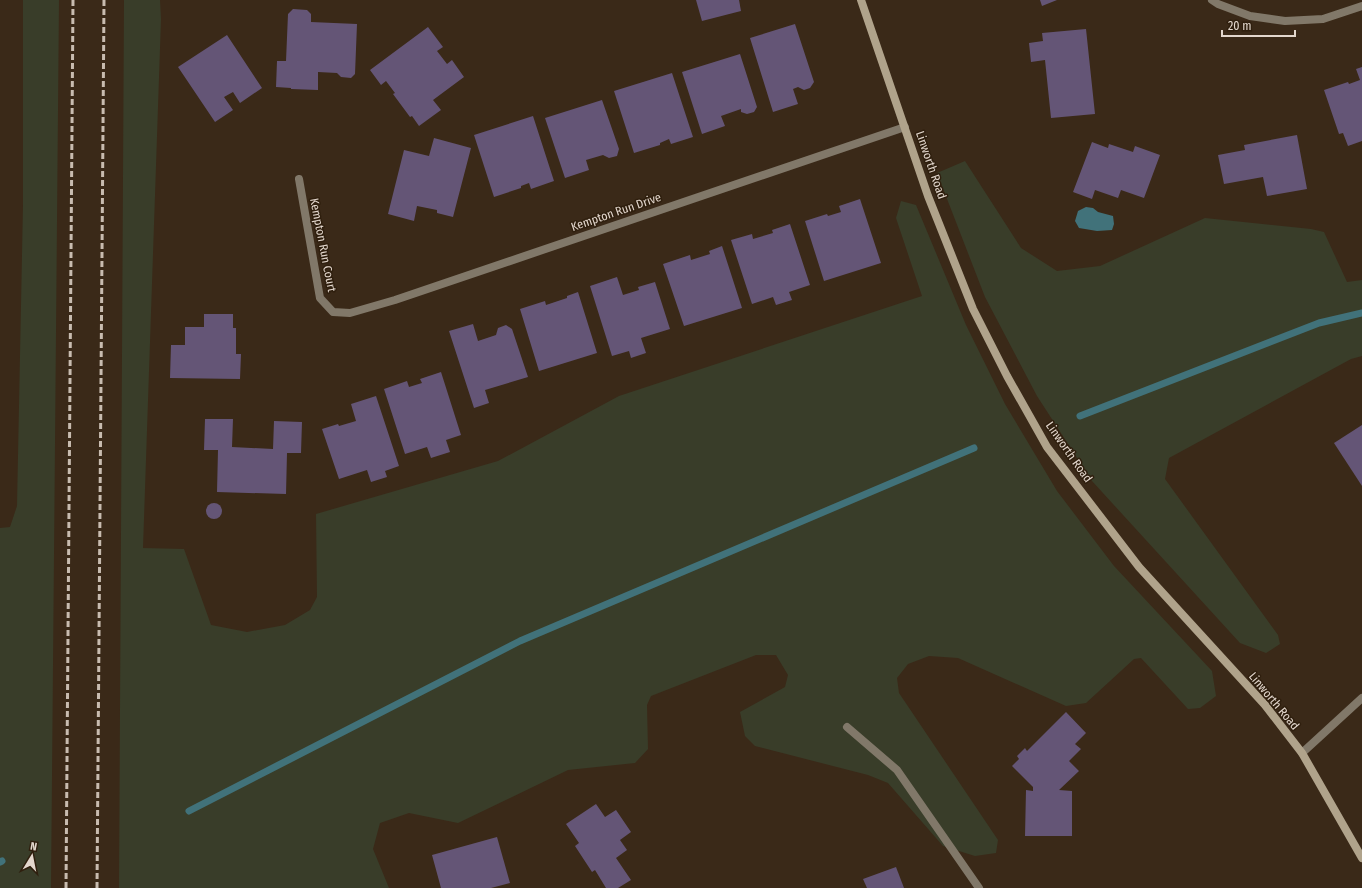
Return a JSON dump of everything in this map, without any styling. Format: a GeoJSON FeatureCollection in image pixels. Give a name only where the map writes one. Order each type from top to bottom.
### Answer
{"type":"FeatureCollection","features":[{"type":"Feature","properties":{"kind":"main road","name":"Linworth Road"},"geometry":{"type":"LineString","coordinates":[[861,0],[928,196],[973,309],[1007,376],[1048,447],[1139,568],[1265,705],[1302,754],[1362,858]]}},
{"type":"Feature","properties":{"kind":"street"},"geometry":{"type":"LineString","coordinates":[[1212,0],[1218,4],[1250,16],[1285,21],[1323,19],[1362,6]]}},
{"type":"Feature","properties":{"kind":"street","name":"Kempton Run Drive"},"geometry":{"type":"LineString","coordinates":[[333,312],[350,313],[394,300],[905,127]]}},
{"type":"Feature","properties":{"kind":"street","name":"Kempton Run Court"},"geometry":{"type":"LineString","coordinates":[[299,179],[320,298],[333,312]]}},
{"type":"Feature","properties":{"kind":"street"},"geometry":{"type":"LineString","coordinates":[[1302,754],[1362,698]]}},
{"type":"Feature","properties":{"kind":"street"},"geometry":{"type":"LineString","coordinates":[[847,727],[897,770],[978,888]]}},
{"type":"Feature","properties":{"kind":"green space"},"geometry":{"type":"Polygon","coordinates":[[[23,0],[59,0],[51,888],[0,888],[0,528],[10,527],[17,506],[23,205],[23,0]]]}},
{"type":"Feature","properties":{"kind":"green space"},"geometry":{"type":"Polygon","coordinates":[[[124,0],[160,0],[161,19],[143,548],[184,549],[211,625],[247,632],[285,625],[310,610],[317,597],[316,514],[498,461],[619,396],[922,296],[896,218],[901,201],[916,205],[966,325],[1005,404],[1057,491],[1114,566],[1212,671],[1216,696],[1200,708],[1188,709],[1141,658],[1134,659],[1086,703],[1066,706],[958,658],[929,656],[908,664],[897,678],[899,693],[998,840],[996,853],[975,856],[943,846],[888,783],[868,775],[755,746],[745,736],[740,712],[785,687],[788,675],[776,655],[756,655],[651,696],[647,705],[648,749],[635,763],[568,770],[458,823],[409,813],[380,823],[373,849],[389,888],[119,888],[124,0]]]}},
{"type":"Feature","properties":{"kind":"green space"},"geometry":{"type":"Polygon","coordinates":[[[965,161],[1021,248],[1057,271],[1100,266],[1205,218],[1311,229],[1324,232],[1347,282],[1362,280],[1362,356],[1351,359],[1169,458],[1165,479],[1278,635],[1280,644],[1266,653],[1240,643],[1092,481],[1037,396],[985,297],[937,173],[965,161]]]}},
{"type":"Feature","properties":{"kind":"water"},"geometry":{"type":"Polygon","coordinates":[[[1086,207],[1093,208],[1098,212],[1113,216],[1114,224],[1112,230],[1097,231],[1079,228],[1075,221],[1078,211],[1086,207]]]}},
{"type":"Feature","properties":{"kind":"building"},"geometry":{"type":"Polygon","coordinates":[[[696,0],[739,0],[741,11],[702,21],[696,0]]]}},
{"type":"Feature","properties":{"kind":"building"},"geometry":{"type":"Polygon","coordinates":[[[1040,0],[1057,0],[1042,6],[1040,0]]]}},
{"type":"Feature","properties":{"kind":"building"},"geometry":{"type":"Polygon","coordinates":[[[293,9],[307,10],[311,14],[311,22],[357,24],[355,74],[351,78],[341,77],[337,73],[318,72],[318,90],[276,87],[277,61],[286,61],[288,14],[293,9]]]}},
{"type":"Feature","properties":{"kind":"building"},"geometry":{"type":"Polygon","coordinates":[[[795,24],[814,82],[810,88],[804,90],[798,87],[793,89],[798,104],[773,112],[750,38],[795,24]]]}},
{"type":"Feature","properties":{"kind":"building"},"geometry":{"type":"Polygon","coordinates":[[[428,27],[443,47],[437,51],[447,64],[452,60],[464,77],[433,100],[441,110],[419,126],[412,116],[410,117],[393,94],[395,93],[386,81],[381,85],[370,70],[428,27]]]}},
{"type":"Feature","properties":{"kind":"building"},"geometry":{"type":"Polygon","coordinates":[[[1086,29],[1095,114],[1051,118],[1045,60],[1031,62],[1029,43],[1043,41],[1042,33],[1086,29]]]}},
{"type":"Feature","properties":{"kind":"building"},"geometry":{"type":"Polygon","coordinates":[[[227,35],[262,88],[240,103],[233,92],[224,97],[233,110],[215,122],[178,67],[227,35]]]}},
{"type":"Feature","properties":{"kind":"building"},"geometry":{"type":"Polygon","coordinates":[[[740,54],[757,107],[754,112],[747,114],[741,112],[741,109],[721,116],[725,126],[702,134],[682,72],[740,54]]]}},
{"type":"Feature","properties":{"kind":"building"},"geometry":{"type":"Polygon","coordinates":[[[1362,67],[1362,141],[1348,146],[1343,133],[1339,134],[1324,90],[1348,82],[1349,84],[1360,80],[1356,69],[1362,67]]]}},
{"type":"Feature","properties":{"kind":"building"},"geometry":{"type":"Polygon","coordinates":[[[672,73],[693,137],[671,144],[669,139],[660,143],[660,145],[634,153],[614,91],[672,73]]]}},
{"type":"Feature","properties":{"kind":"building"},"geometry":{"type":"Polygon","coordinates":[[[602,100],[619,149],[617,156],[609,158],[603,155],[586,160],[589,170],[565,178],[545,118],[602,100]]]}},
{"type":"Feature","properties":{"kind":"building"},"geometry":{"type":"Polygon","coordinates":[[[533,116],[554,181],[531,189],[529,183],[521,186],[521,188],[494,197],[474,135],[533,116]]]}},
{"type":"Feature","properties":{"kind":"building"},"geometry":{"type":"Polygon","coordinates":[[[1297,135],[1307,189],[1267,196],[1263,177],[1224,184],[1218,155],[1245,150],[1244,145],[1297,135]]]}},
{"type":"Feature","properties":{"kind":"building"},"geometry":{"type":"Polygon","coordinates":[[[434,138],[471,148],[453,217],[437,213],[437,210],[417,206],[414,221],[388,214],[404,150],[429,156],[434,138]]]}},
{"type":"Feature","properties":{"kind":"building"},"geometry":{"type":"Polygon","coordinates":[[[1092,142],[1108,148],[1109,144],[1133,152],[1135,146],[1160,155],[1144,198],[1121,190],[1118,198],[1095,190],[1092,199],[1073,192],[1092,142]]]}},
{"type":"Feature","properties":{"kind":"building"},"geometry":{"type":"Polygon","coordinates":[[[860,199],[881,263],[824,281],[805,221],[827,214],[828,216],[841,212],[839,206],[860,199]]]}},
{"type":"Feature","properties":{"kind":"building"},"geometry":{"type":"Polygon","coordinates":[[[790,224],[810,285],[789,292],[792,300],[776,305],[773,297],[752,304],[731,240],[752,234],[753,239],[773,233],[772,230],[790,224]]]}},
{"type":"Feature","properties":{"kind":"building"},"geometry":{"type":"Polygon","coordinates":[[[722,246],[742,308],[684,326],[663,264],[690,255],[691,260],[710,254],[709,251],[722,246]]]}},
{"type":"Feature","properties":{"kind":"building"},"geometry":{"type":"Polygon","coordinates":[[[617,277],[623,295],[639,290],[638,287],[655,282],[670,329],[641,338],[646,353],[631,358],[629,351],[612,356],[590,286],[617,277]]]}},
{"type":"Feature","properties":{"kind":"building"},"geometry":{"type":"Polygon","coordinates":[[[578,292],[597,353],[539,371],[520,309],[545,301],[546,305],[567,298],[567,296],[578,292]]]}},
{"type":"Feature","properties":{"kind":"building"},"geometry":{"type":"Polygon","coordinates":[[[204,314],[233,314],[233,328],[236,328],[236,354],[241,354],[240,379],[170,378],[171,345],[185,345],[185,327],[204,327],[204,314]]]}},
{"type":"Feature","properties":{"kind":"building"},"geometry":{"type":"Polygon","coordinates":[[[473,324],[478,341],[496,335],[498,328],[506,325],[512,329],[528,377],[485,390],[489,403],[474,408],[449,331],[473,324]]]}},
{"type":"Feature","properties":{"kind":"building"},"geometry":{"type":"Polygon","coordinates":[[[441,372],[461,435],[446,440],[450,452],[431,458],[427,447],[405,454],[384,389],[407,381],[409,387],[422,383],[420,379],[441,372]]]}},
{"type":"Feature","properties":{"kind":"building"},"geometry":{"type":"Polygon","coordinates":[[[376,396],[399,466],[385,471],[387,477],[371,482],[367,470],[339,479],[322,429],[338,424],[339,426],[356,421],[351,404],[376,396]]]}},
{"type":"Feature","properties":{"kind":"building"},"geometry":{"type":"Polygon","coordinates":[[[205,419],[233,419],[232,447],[273,449],[274,421],[302,422],[301,453],[287,453],[286,494],[217,492],[218,450],[204,450],[205,419]]]}},
{"type":"Feature","properties":{"kind":"building"},"geometry":{"type":"Polygon","coordinates":[[[1362,425],[1362,486],[1334,443],[1362,425]]]}},
{"type":"Feature","properties":{"kind":"building"},"geometry":{"type":"Polygon","coordinates":[[[214,503],[220,505],[222,511],[220,517],[214,519],[208,517],[206,511],[208,505],[214,503]]]}},
{"type":"Feature","properties":{"kind":"building"},"geometry":{"type":"Polygon","coordinates":[[[1066,712],[1086,733],[1075,744],[1081,749],[1069,761],[1079,771],[1059,790],[1072,791],[1072,836],[1025,836],[1026,790],[1033,791],[1033,787],[1012,766],[1019,759],[1017,756],[1025,748],[1027,751],[1066,712]]]}},
{"type":"Feature","properties":{"kind":"building"},"geometry":{"type":"Polygon","coordinates":[[[596,804],[605,817],[616,810],[631,832],[620,840],[627,850],[616,858],[631,880],[618,888],[606,888],[595,870],[592,872],[575,846],[579,843],[566,824],[596,804]]]}},
{"type":"Feature","properties":{"kind":"building"},"geometry":{"type":"Polygon","coordinates":[[[497,837],[510,883],[491,888],[441,888],[432,855],[497,837]]]}},
{"type":"Feature","properties":{"kind":"building"},"geometry":{"type":"Polygon","coordinates":[[[896,867],[904,888],[867,888],[863,879],[896,867]]]}},
{"type":"Feature","properties":{"kind":"waterway"},"geometry":{"type":"LineString","coordinates":[[1080,416],[1319,323],[1362,313]]}},
{"type":"Feature","properties":{"kind":"waterway"},"geometry":{"type":"LineString","coordinates":[[189,811],[520,641],[974,448]]}},
{"type":"Feature","properties":{"kind":"railway"},"geometry":{"type":"LineString","coordinates":[[66,888],[73,0]]}},
{"type":"Feature","properties":{"kind":"railway"},"geometry":{"type":"LineString","coordinates":[[97,888],[104,0]]}}]}
